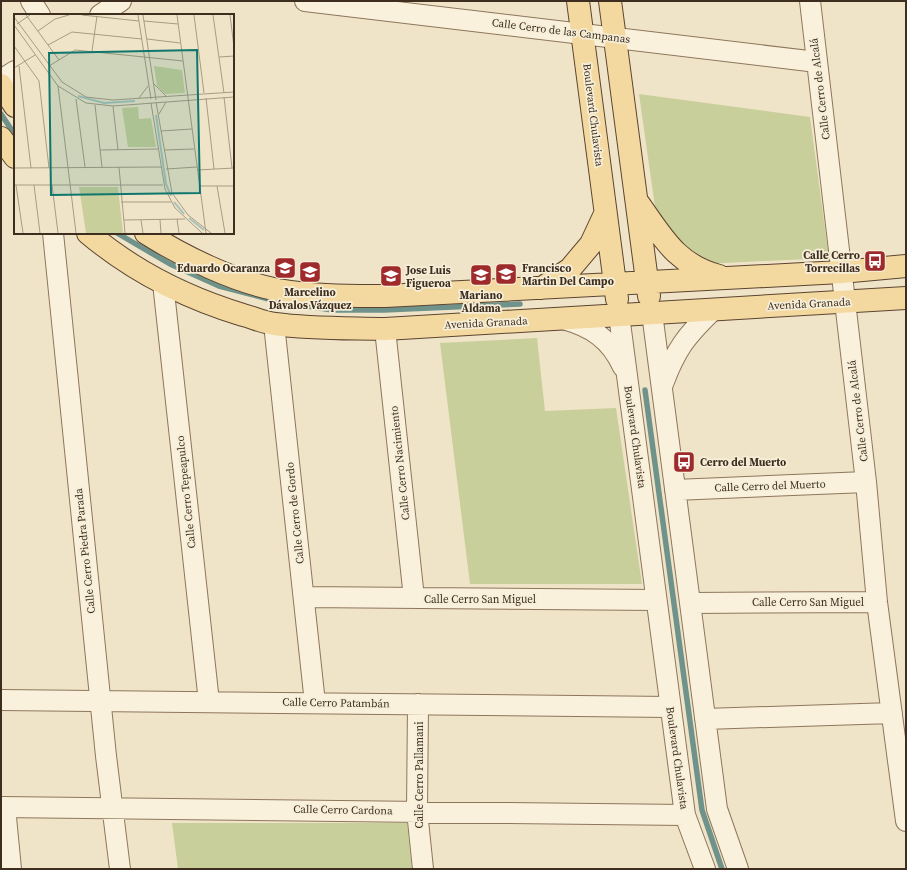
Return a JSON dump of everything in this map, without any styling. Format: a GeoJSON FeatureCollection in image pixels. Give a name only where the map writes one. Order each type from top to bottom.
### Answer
{"type":"FeatureCollection","features":[{"type":"Feature","properties":{"kind":"main road","name":"Boulevard Chulavista"},"geometry":{"type":"LineString","coordinates":[[578,1],[619,315]]}},
{"type":"Feature","properties":{"kind":"main road"},"geometry":{"type":"LineString","coordinates":[[610,1],[652,313]]}},
{"type":"Feature","properties":{"kind":"main road"},"geometry":{"type":"LineString","coordinates":[[1,85],[14,104]]}},
{"type":"Feature","properties":{"kind":"main road"},"geometry":{"type":"LineString","coordinates":[[1,138],[14,156]]}},
{"type":"Feature","properties":{"kind":"main road"},"geometry":{"type":"LineString","coordinates":[[637,201],[667,243],[683,260],[704,272],[726,278]]}},
{"type":"Feature","properties":{"kind":"main road"},"geometry":{"type":"LineString","coordinates":[[542,288],[570,269],[591,244],[605,214]]}},
{"type":"Feature","properties":{"kind":"main road","name":"Avenida Granada"},"geometry":{"type":"LineString","coordinates":[[89,234],[163,283],[222,308],[274,324],[331,328],[385,329],[906,298]]}},
{"type":"Feature","properties":{"kind":"main road"},"geometry":{"type":"LineString","coordinates":[[148,234],[175,251],[224,273],[277,290],[331,296],[385,296],[542,288],[841,272],[906,266]]}},
{"type":"Feature","properties":{"kind":"street"},"geometry":{"type":"LineString","coordinates":[[31,1],[39,14]]}},
{"type":"Feature","properties":{"kind":"street"},"geometry":{"type":"LineString","coordinates":[[102,14],[121,1]]}},
{"type":"Feature","properties":{"kind":"street","name":"Calle Cerro de las Campanas"},"geometry":{"type":"LineString","coordinates":[[305,1],[817,62]]}},
{"type":"Feature","properties":{"kind":"street","name":"Calle Cerro de Alcalá"},"geometry":{"type":"LineString","coordinates":[[810,1],[866,482],[877,602],[897,723],[906,821]]}},
{"type":"Feature","properties":{"kind":"street"},"geometry":{"type":"LineString","coordinates":[[1,80],[14,71]]}},
{"type":"Feature","properties":{"kind":"street","name":"Calle Cerro Piedra Parada"},"geometry":{"type":"LineString","coordinates":[[53,234],[100,700],[120,869]]}},
{"type":"Feature","properties":{"kind":"street","name":"Calle Cerro Tepeapulco"},"geometry":{"type":"LineString","coordinates":[[163,283],[209,702]]}},
{"type":"Feature","properties":{"kind":"street"},"geometry":{"type":"LineString","coordinates":[[662,388],[677,352],[690,332],[713,310]]}},
{"type":"Feature","properties":{"kind":"street"},"geometry":{"type":"LineString","coordinates":[[652,313],[717,809],[738,869]]}},
{"type":"Feature","properties":{"kind":"street","name":"Boulevard Chulavista"},"geometry":{"type":"LineString","coordinates":[[619,315],[684,815],[705,869]]}},
{"type":"Feature","properties":{"kind":"street"},"geometry":{"type":"LineString","coordinates":[[561,319],[583,325],[603,337],[618,355],[627,376]]}},
{"type":"Feature","properties":{"kind":"street","name":"Calle Cerro de Gordo"},"geometry":{"type":"LineString","coordinates":[[274,324],[315,703]]}},
{"type":"Feature","properties":{"kind":"street","name":"Calle Cerro Nacimiento"},"geometry":{"type":"LineString","coordinates":[[385,329],[414,598]]}},
{"type":"Feature","properties":{"kind":"street","name":"Calle Cerro del Muerto"},"geometry":{"type":"LineString","coordinates":[[675,490],[866,482]]}},
{"type":"Feature","properties":{"kind":"street","name":"Calle Cerro San Miguel"},"geometry":{"type":"LineString","coordinates":[[304,597],[656,600]]}},
{"type":"Feature","properties":{"kind":"street","name":"Calle Cerro San Miguel"},"geometry":{"type":"LineString","coordinates":[[690,603],[877,602]]}},
{"type":"Feature","properties":{"kind":"street","name":"Calle Cerro Patambán"},"geometry":{"type":"LineString","coordinates":[[1,700],[670,706]]}},
{"type":"Feature","properties":{"kind":"street","name":"Calle Cerro Pallamani"},"geometry":{"type":"LineString","coordinates":[[418,704],[417,811],[423,869]]}},
{"type":"Feature","properties":{"kind":"street"},"geometry":{"type":"LineString","coordinates":[[705,719],[897,723]]}},
{"type":"Feature","properties":{"kind":"street"},"geometry":{"type":"LineString","coordinates":[[3,807],[11,869]]}},
{"type":"Feature","properties":{"kind":"street","name":"Calle Cerro Cardona"},"geometry":{"type":"LineString","coordinates":[[3,807],[684,815]]}},
{"type":"Feature","properties":{"kind":"green space"},"geometry":{"type":"Polygon","coordinates":[[[639,94],[810,117],[829,258],[703,264],[678,246],[656,214],[639,94]]]}},
{"type":"Feature","properties":{"kind":"green space"},"geometry":{"type":"Polygon","coordinates":[[[537,338],[545,411],[616,408],[642,584],[470,584],[440,343],[537,338]]]}},
{"type":"Feature","properties":{"kind":"green space"},"geometry":{"type":"Polygon","coordinates":[[[172,823],[407,823],[412,869],[178,869],[172,823]]]}},
{"type":"Feature","properties":{"kind":"waterway"},"geometry":{"type":"LineString","coordinates":[[1,114],[14,134]]}},
{"type":"Feature","properties":{"kind":"waterway"},"geometry":{"type":"LineString","coordinates":[[119,234],[170,264],[219,286],[276,301],[332,310],[384,310],[520,304]]}},
{"type":"Feature","properties":{"kind":"waterway"},"geometry":{"type":"LineString","coordinates":[[645,390],[702,810],[722,869]]}},
{"type":"Feature","properties":{"kind":"place","name":"Calle Cerro Torrecillas"},"geometry":{"type":"Point","coordinates":[875,261]}},
{"type":"Feature","properties":{"kind":"place","name":"Eduardo Ocaranza"},"geometry":{"type":"Point","coordinates":[285,268]}},
{"type":"Feature","properties":{"kind":"place","name":"Marcelino Dávalos Vázquez"},"geometry":{"type":"Point","coordinates":[310,272]}},
{"type":"Feature","properties":{"kind":"place","name":"Francisco Martin Del Campo"},"geometry":{"type":"Point","coordinates":[506,274]}},
{"type":"Feature","properties":{"kind":"place","name":"Mariano Aldama"},"geometry":{"type":"Point","coordinates":[481,275]}},
{"type":"Feature","properties":{"kind":"place","name":"Jose Luis Figueroa"},"geometry":{"type":"Point","coordinates":[391,276]}},
{"type":"Feature","properties":{"kind":"place","name":"Cerro del Muerto"},"geometry":{"type":"Point","coordinates":[684,462]}}]}
